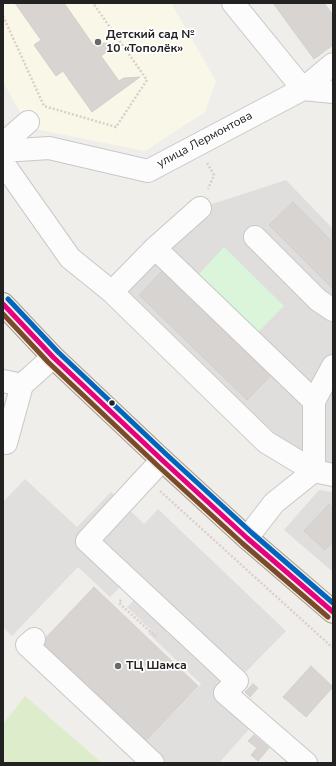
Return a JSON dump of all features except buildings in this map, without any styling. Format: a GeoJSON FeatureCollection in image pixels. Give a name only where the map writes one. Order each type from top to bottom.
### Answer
{"type":"FeatureCollection","features":[{"type":"Feature","properties":{"kind":"main road"},"geometry":{"type":"LineString","coordinates":[[3,304],[52,357],[162,460],[247,538],[333,612]]}},
{"type":"Feature","properties":{"kind":"street"},"geometry":{"type":"LineString","coordinates":[[233,3],[303,89],[333,92]]}},
{"type":"Feature","properties":{"kind":"street","name":"улица Лермонтова"},"geometry":{"type":"LineString","coordinates":[[3,151],[49,148],[148,171],[303,89],[333,64]]}},
{"type":"Feature","properties":{"kind":"street"},"geometry":{"type":"LineString","coordinates":[[3,144],[28,122]]}},
{"type":"Feature","properties":{"kind":"street"},"geometry":{"type":"LineString","coordinates":[[3,163],[70,258],[112,292],[266,442],[324,473]]}},
{"type":"Feature","properties":{"kind":"street"},"geometry":{"type":"LineString","coordinates":[[112,292],[156,248],[200,208]]}},
{"type":"Feature","properties":{"kind":"street"},"geometry":{"type":"LineString","coordinates":[[255,237],[318,300],[333,310]]}},
{"type":"Feature","properties":{"kind":"street"},"geometry":{"type":"LineString","coordinates":[[156,248],[314,401]]}},
{"type":"Feature","properties":{"kind":"street"},"geometry":{"type":"LineString","coordinates":[[3,442],[6,443],[12,383],[52,357]]}},
{"type":"Feature","properties":{"kind":"street"},"geometry":{"type":"LineString","coordinates":[[324,473],[314,401],[333,366]]}},
{"type":"Feature","properties":{"kind":"street"},"geometry":{"type":"LineString","coordinates":[[162,460],[87,541],[237,681],[226,693],[306,763]]}},
{"type":"Feature","properties":{"kind":"street"},"geometry":{"type":"LineString","coordinates":[[247,538],[274,503],[324,473]]}},
{"type":"Feature","properties":{"kind":"street"},"geometry":{"type":"LineString","coordinates":[[34,639],[27,645],[160,762]]}},
{"type":"Feature","properties":{"kind":"path"},"geometry":{"type":"LineString","coordinates":[[3,16],[44,106],[116,127],[147,80],[93,3]]}},
{"type":"Feature","properties":{"kind":"path"},"geometry":{"type":"LineString","coordinates":[[197,145],[214,175],[200,208]]}},
{"type":"Feature","properties":{"kind":"path"},"geometry":{"type":"LineString","coordinates":[[156,488],[333,648]]}},
{"type":"Feature","properties":{"kind":"shaded area","name":"Детский сад № 10 «Тополёк»"},"geometry":{"type":"Polygon","coordinates":[[[3,3],[171,3],[216,81],[205,112],[145,151],[35,129],[21,114],[3,82],[3,3]]]}},
{"type":"Feature","properties":{"kind":"shaded area"},"geometry":{"type":"Polygon","coordinates":[[[286,180],[333,229],[333,475],[314,471],[112,292],[200,208],[286,180]]]}},
{"type":"Feature","properties":{"kind":"shaded area"},"geometry":{"type":"Polygon","coordinates":[[[25,479],[77,527],[111,492],[144,524],[158,509],[286,631],[237,681],[250,728],[219,763],[137,763],[131,757],[201,684],[148,633],[151,630],[127,607],[136,598],[122,585],[110,597],[78,567],[12,636],[3,627],[3,502],[25,479]]]}},
{"type":"Feature","properties":{"kind":"shaded area"},"geometry":{"type":"Polygon","coordinates":[[[319,490],[333,492],[333,572],[284,530],[319,490]]]}},
{"type":"Feature","properties":{"kind":"green space"},"geometry":{"type":"Polygon","coordinates":[[[224,247],[284,306],[258,332],[199,274],[224,247]]]}},
{"type":"Feature","properties":{"kind":"green space"},"geometry":{"type":"Polygon","coordinates":[[[25,696],[102,763],[3,763],[3,724],[25,696]]]}},
{"type":"Feature","properties":{"kind":"transit line"},"geometry":{"type":"LineString","coordinates":[[8,299],[58,352],[167,455],[252,533],[333,603]]}},
{"type":"Feature","properties":{"kind":"transit line"},"geometry":{"type":"LineString","coordinates":[[3,304],[53,357],[162,460],[247,538],[333,612]]}},
{"type":"Feature","properties":{"kind":"transit line"},"geometry":{"type":"LineString","coordinates":[[3,314],[48,362],[157,465],[242,543],[328,617]]}},
{"type":"Feature","properties":{"kind":"place","name":"Детский сад № 10 «Тополёк»"},"geometry":{"type":"Point","coordinates":[98,42]}},
{"type":"Feature","properties":{"kind":"place","name":"ТЦ Шамса"},"geometry":{"type":"Point","coordinates":[118,666]}}]}
